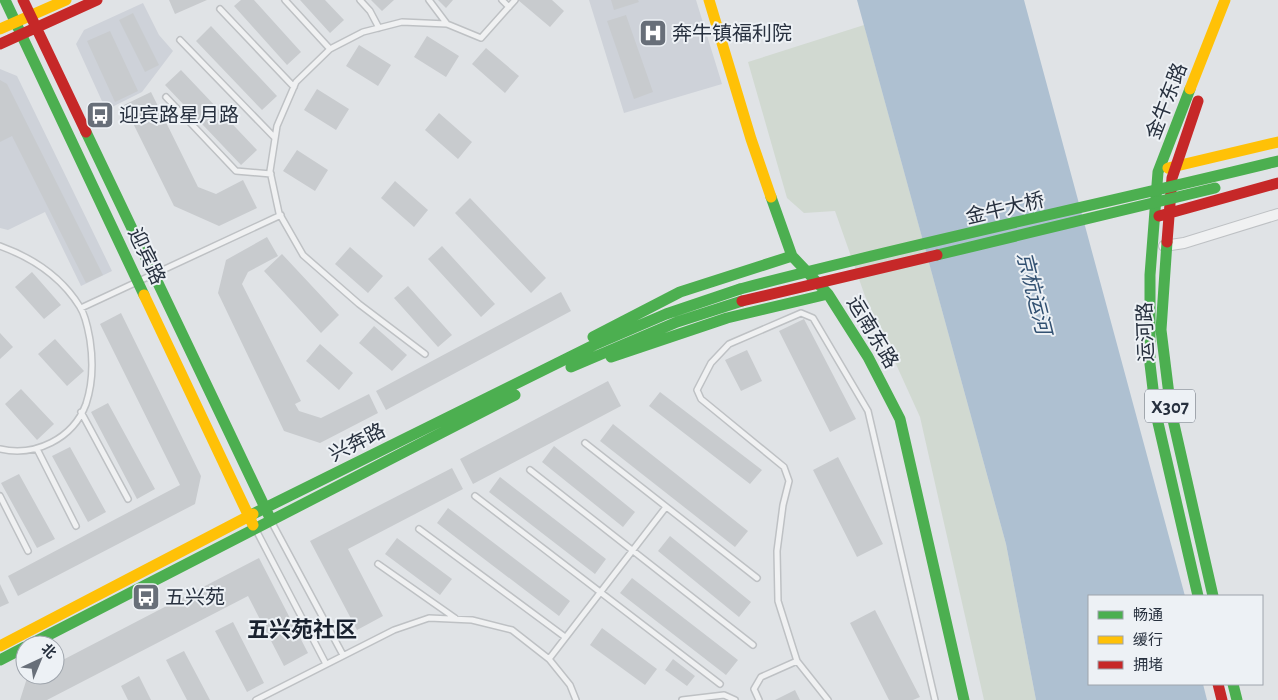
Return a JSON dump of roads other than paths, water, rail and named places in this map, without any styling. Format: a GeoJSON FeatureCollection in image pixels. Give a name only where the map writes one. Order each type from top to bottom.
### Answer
{"type":"FeatureCollection","features":[{"type":"Feature","properties":{"kind":"main road","name":"迎宾路"},"geometry":{"type":"LineString","coordinates":[[5,0],[255,528]]}},
{"type":"Feature","properties":{"kind":"main road","name":"迎宾路"},"geometry":{"type":"LineString","coordinates":[[24,0],[271,520]]}},
{"type":"Feature","properties":{"kind":"main road"},"geometry":{"type":"LineString","coordinates":[[0,29],[66,0]]}},
{"type":"Feature","properties":{"kind":"main road"},"geometry":{"type":"LineString","coordinates":[[0,44],[97,0]]}},
{"type":"Feature","properties":{"kind":"main road","name":"运南东路"},"geometry":{"type":"LineString","coordinates":[[710,0],[751,139],[792,256],[828,294],[868,357],[900,419],[964,700]]}},
{"type":"Feature","properties":{"kind":"main road","name":"金牛东路"},"geometry":{"type":"LineString","coordinates":[[1154,218],[1158,172],[1225,0]]}},
{"type":"Feature","properties":{"kind":"main road","name":"金牛东路"},"geometry":{"type":"LineString","coordinates":[[1169,214],[1175,169],[1235,0]]}},
{"type":"Feature","properties":{"kind":"main road"},"geometry":{"type":"LineString","coordinates":[[1175,169],[1278,142]]}},
{"type":"Feature","properties":{"kind":"main road"},"geometry":{"type":"LineString","coordinates":[[1158,172],[1278,148]]}},
{"type":"Feature","properties":{"kind":"main road","name":"金牛大桥"},"geometry":{"type":"LineString","coordinates":[[740,289],[819,268],[1093,206],[1278,161]]}},
{"type":"Feature","properties":{"kind":"main road","name":"金牛大桥"},"geometry":{"type":"LineString","coordinates":[[563,366],[705,311],[1097,218],[1278,172]]}},
{"type":"Feature","properties":{"kind":"main road"},"geometry":{"type":"LineString","coordinates":[[1154,218],[1278,183]]}},
{"type":"Feature","properties":{"kind":"main road"},"geometry":{"type":"LineString","coordinates":[[1169,214],[1278,188]]}},
{"type":"Feature","properties":{"kind":"main road","name":"运河路"},"geometry":{"type":"LineString","coordinates":[[1169,214],[1161,330],[1165,372],[1171,411],[1213,595]]}},
{"type":"Feature","properties":{"kind":"main road","name":"运河路"},"geometry":{"type":"LineString","coordinates":[[1154,218],[1149,312],[1150,364],[1156,414],[1198,595]]}},
{"type":"Feature","properties":{"kind":"main road"},"geometry":{"type":"LineString","coordinates":[[48,635],[563,366],[615,324],[680,292],[792,256]]}},
{"type":"Feature","properties":{"kind":"main road","name":"兴奔路"},"geometry":{"type":"LineString","coordinates":[[0,646],[265,508],[563,366],[666,314],[740,289]]}},
{"type":"Feature","properties":{"kind":"main road"},"geometry":{"type":"LineString","coordinates":[[563,366],[641,350],[713,322],[828,294]]}},
{"type":"Feature","properties":{"kind":"main road"},"geometry":{"type":"LineString","coordinates":[[0,660],[15,652]]}},
{"type":"Feature","properties":{"kind":"main road"},"geometry":{"type":"LineString","coordinates":[[1218,685],[1222,700]]}},
{"type":"Feature","properties":{"kind":"main road"},"geometry":{"type":"LineString","coordinates":[[1233,685],[1237,700]]}},
{"type":"Feature","properties":{"kind":"street"},"geometry":{"type":"LineString","coordinates":[[1152,247],[1184,243],[1278,214]]}},
{"type":"Feature","properties":{"kind":"lane"},"geometry":{"type":"LineString","coordinates":[[285,0],[330,49]]}},
{"type":"Feature","properties":{"kind":"lane"},"geometry":{"type":"LineString","coordinates":[[360,0],[370,11],[379,28]]}},
{"type":"Feature","properties":{"kind":"lane"},"geometry":{"type":"LineString","coordinates":[[429,0],[447,24]]}},
{"type":"Feature","properties":{"kind":"lane"},"geometry":{"type":"LineString","coordinates":[[502,0],[509,7]]}},
{"type":"Feature","properties":{"kind":"lane"},"geometry":{"type":"LineString","coordinates":[[425,354],[358,304],[303,255],[281,215],[271,174],[277,126],[294,87],[330,49],[362,32],[402,22],[447,24],[481,38],[514,0]]}},
{"type":"Feature","properties":{"kind":"lane"},"geometry":{"type":"LineString","coordinates":[[220,9],[294,87]]}},
{"type":"Feature","properties":{"kind":"lane"},"geometry":{"type":"LineString","coordinates":[[180,40],[275,138]]}},
{"type":"Feature","properties":{"kind":"lane"},"geometry":{"type":"LineString","coordinates":[[166,97],[236,171],[271,174]]}},
{"type":"Feature","properties":{"kind":"lane"},"geometry":{"type":"LineString","coordinates":[[82,308],[281,215]]}},
{"type":"Feature","properties":{"kind":"lane"},"geometry":{"type":"LineString","coordinates":[[0,246],[27,256],[61,281],[82,308],[87,325],[93,362],[86,404],[68,431],[43,448],[13,452],[0,449]]}},
{"type":"Feature","properties":{"kind":"lane"},"geometry":{"type":"LineString","coordinates":[[828,700],[797,661],[778,601],[777,551],[783,504],[789,481],[784,467],[701,399],[697,390],[711,363],[729,344],[801,313],[813,318],[868,411],[934,700]]}},
{"type":"Feature","properties":{"kind":"lane"},"geometry":{"type":"LineString","coordinates":[[81,412],[128,499]]}},
{"type":"Feature","properties":{"kind":"lane"},"geometry":{"type":"LineString","coordinates":[[585,443],[757,578]]}},
{"type":"Feature","properties":{"kind":"lane"},"geometry":{"type":"LineString","coordinates":[[37,449],[76,526]]}},
{"type":"Feature","properties":{"kind":"lane"},"geometry":{"type":"LineString","coordinates":[[530,470],[753,644]]}},
{"type":"Feature","properties":{"kind":"lane"},"geometry":{"type":"LineString","coordinates":[[0,496],[28,551]]}},
{"type":"Feature","properties":{"kind":"lane"},"geometry":{"type":"LineString","coordinates":[[475,496],[720,684]]}},
{"type":"Feature","properties":{"kind":"lane"},"geometry":{"type":"LineString","coordinates":[[549,659],[666,507]]}},
{"type":"Feature","properties":{"kind":"lane"},"geometry":{"type":"LineString","coordinates":[[271,520],[343,655]]}},
{"type":"Feature","properties":{"kind":"lane"},"geometry":{"type":"LineString","coordinates":[[255,528],[326,664]]}},
{"type":"Feature","properties":{"kind":"lane"},"geometry":{"type":"LineString","coordinates":[[419,529],[565,638]]}},
{"type":"Feature","properties":{"kind":"lane"},"geometry":{"type":"LineString","coordinates":[[378,564],[455,619]]}},
{"type":"Feature","properties":{"kind":"lane"},"geometry":{"type":"LineString","coordinates":[[256,700],[394,630],[429,618],[472,620],[512,630],[549,659],[570,685],[576,700]]}},
{"type":"Feature","properties":{"kind":"lane"},"geometry":{"type":"LineString","coordinates":[[759,700],[754,689],[761,677],[797,661]]}},
{"type":"Feature","properties":{"kind":"lane"},"geometry":{"type":"LineString","coordinates":[[682,700],[724,695],[735,700]]}},
{"type":"Feature","properties":{"kind":"water","name":"京杭运河"},"geometry":{"type":"Polygon","coordinates":[[[857,0],[1024,0],[1185,595],[1088,595],[1088,685],[1203,685],[1207,700],[1036,700],[1006,544],[857,0]]]}},
{"type":"Feature","properties":{"kind":"place","name":"奔牛镇福利院"},"geometry":{"type":"Point","coordinates":[653,33]}},
{"type":"Feature","properties":{"kind":"place","name":"迎宾路星月路"},"geometry":{"type":"Point","coordinates":[100,115]}},
{"type":"Feature","properties":{"kind":"place","name":"五兴苑"},"geometry":{"type":"Point","coordinates":[146,597]}},
{"type":"Feature","properties":{"kind":"district","name":"五兴苑社区"},"geometry":{"type":"Point","coordinates":[302,629]}}]}
